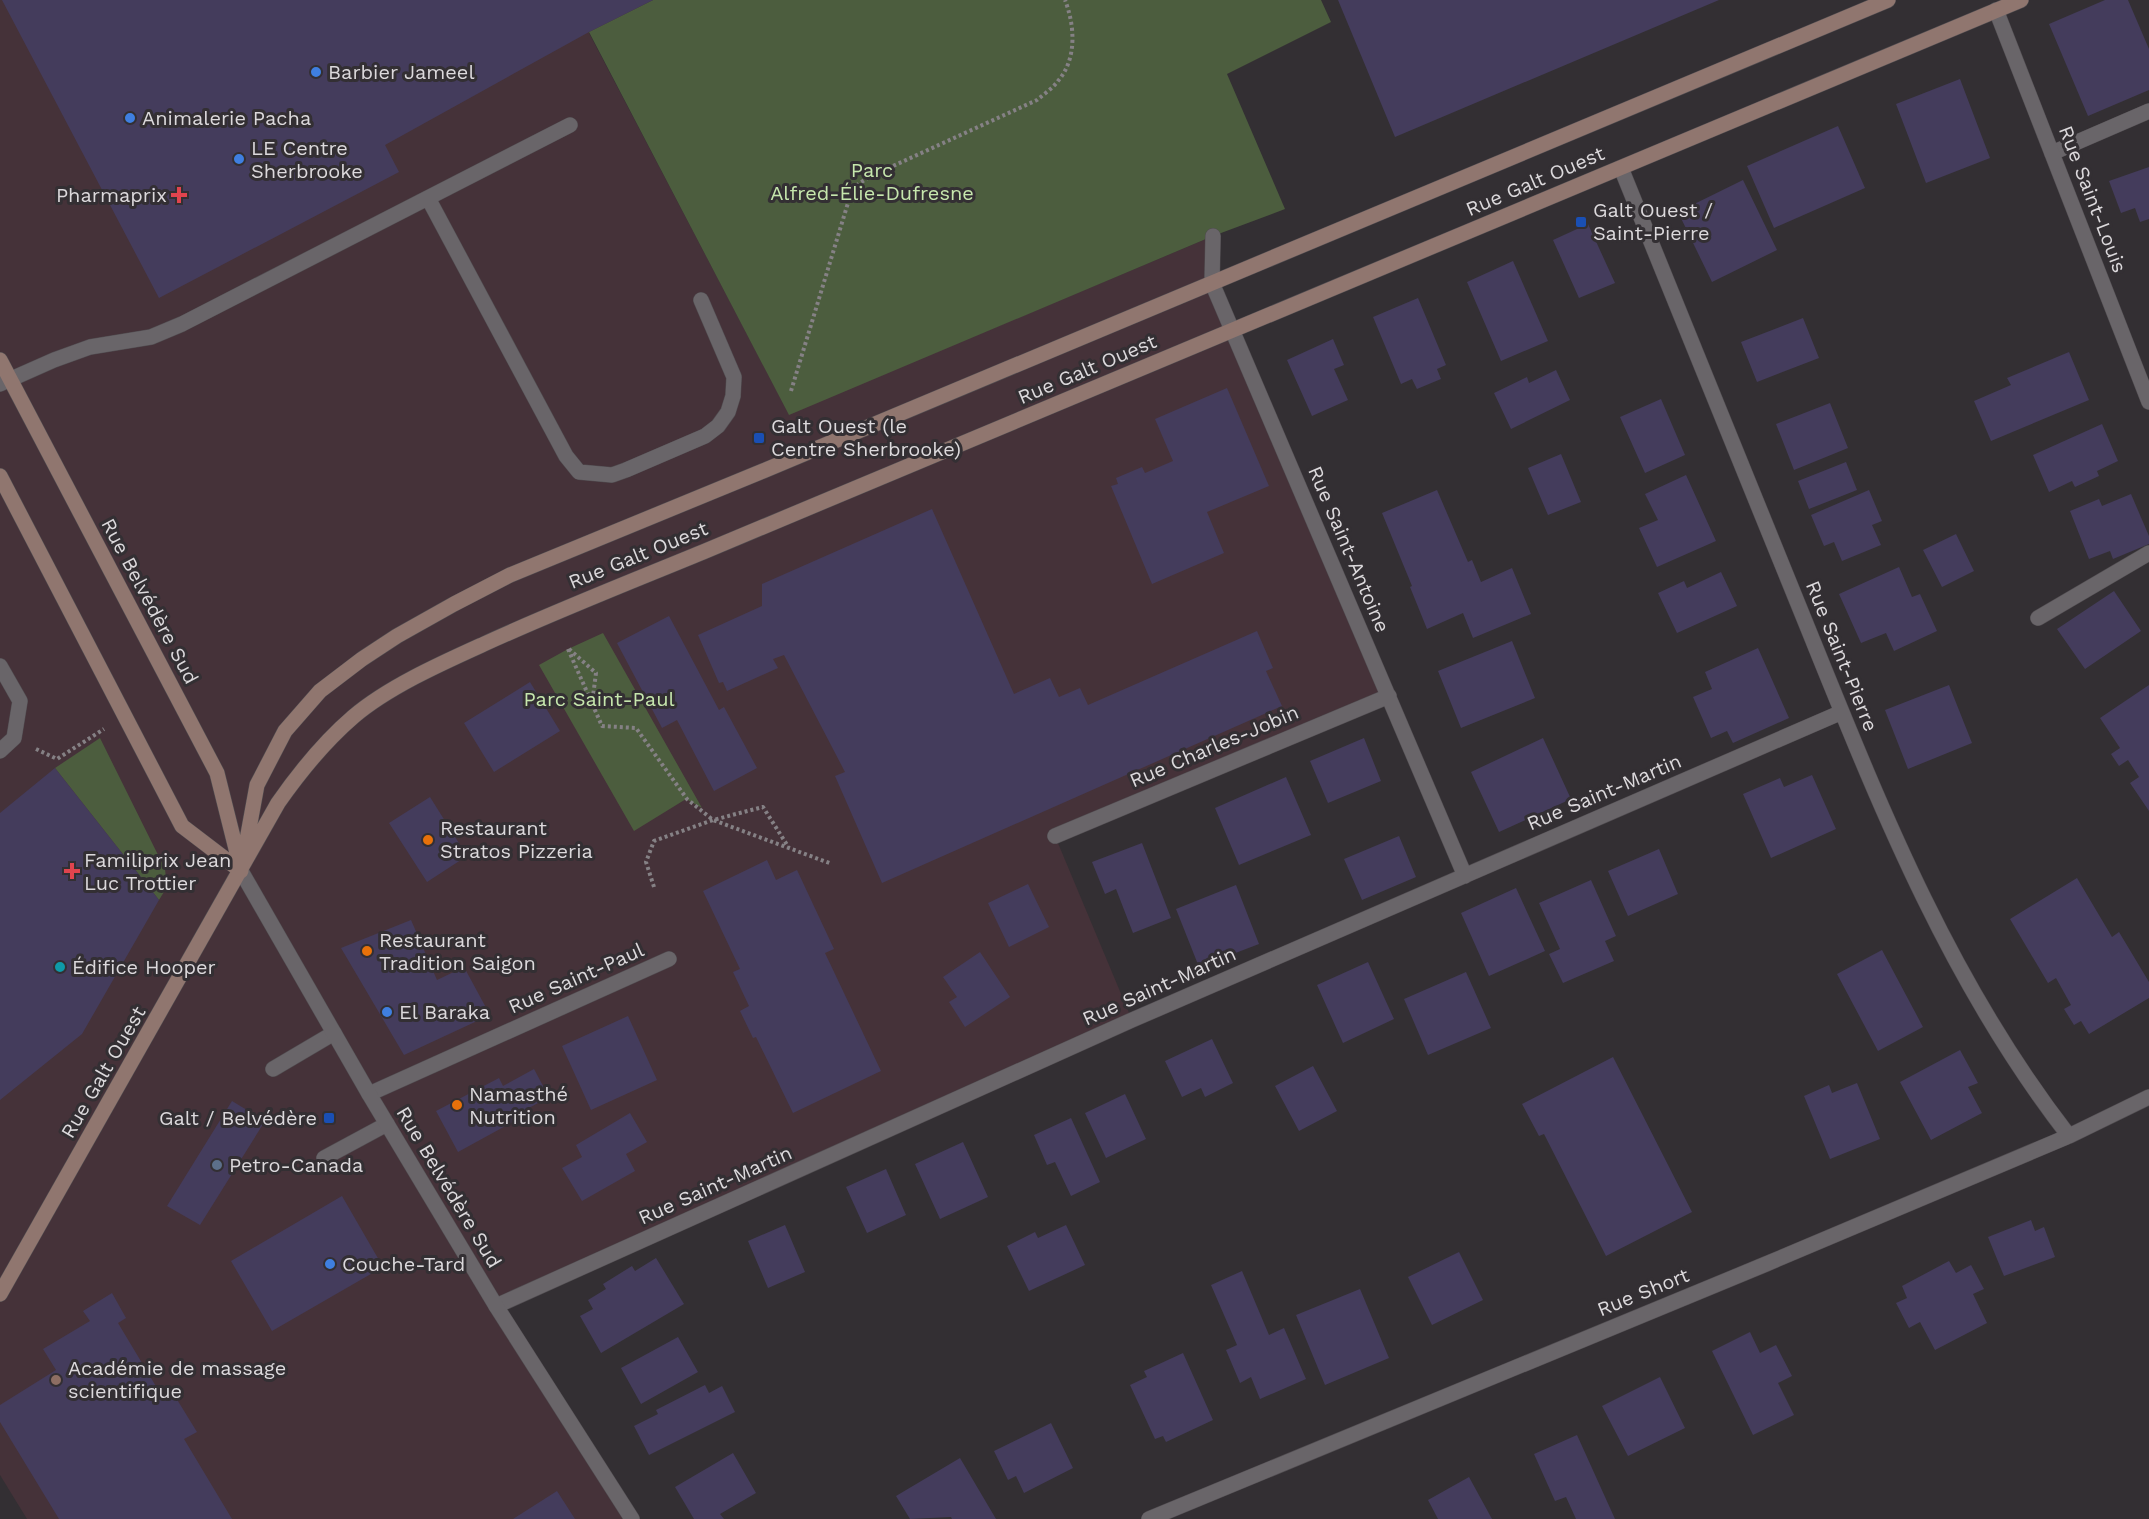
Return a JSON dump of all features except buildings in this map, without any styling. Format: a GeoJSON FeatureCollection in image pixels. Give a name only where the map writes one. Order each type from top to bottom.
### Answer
{"type":"FeatureCollection","features":[{"type":"Feature","properties":{"kind":"main road","name":"Rue Galt Ouest"},"geometry":{"type":"LineString","coordinates":[[241,871],[257,785],[285,730],[320,691],[397,636],[510,575],[1888,0]]}},
{"type":"Feature","properties":{"kind":"main road","name":"Rue Galt Ouest"},"geometry":{"type":"LineString","coordinates":[[0,1294],[278,803],[299,773],[353,717],[395,688],[452,658],[577,602],[1233,331],[2021,0]]}},
{"type":"Feature","properties":{"kind":"main road","name":"Rue Belvédère Sud"},"geometry":{"type":"LineString","coordinates":[[0,360],[5,382],[217,773],[241,871]]}},
{"type":"Feature","properties":{"kind":"main road","name":"Rue Belvédère Sud"},"geometry":{"type":"LineString","coordinates":[[0,476],[182,826],[241,871]]}},
{"type":"Feature","properties":{"kind":"street","name":"Rue Saint-Louis"},"geometry":{"type":"LineString","coordinates":[[1996,10],[2149,402]]}},
{"type":"Feature","properties":{"kind":"street"},"geometry":{"type":"LineString","coordinates":[[2052,153],[2149,111]]}},
{"type":"Feature","properties":{"kind":"street"},"geometry":{"type":"LineString","coordinates":[[5,382],[90,347],[151,337],[182,324],[570,125]]}},
{"type":"Feature","properties":{"kind":"street","name":"Rue Saint-Pierre"},"geometry":{"type":"LineString","coordinates":[[1621,168],[1842,712],[1909,870],[1980,1007],[2038,1097],[2069,1136]]}},
{"type":"Feature","properties":{"kind":"street"},"geometry":{"type":"LineString","coordinates":[[428,198],[567,456],[579,472],[612,474],[705,436],[718,426],[728,412],[734,396],[734,377],[701,300]]}},
{"type":"Feature","properties":{"kind":"street","name":"Rue Saint-Antoine"},"geometry":{"type":"LineString","coordinates":[[1213,236],[1212,283],[1465,876]]}},
{"type":"Feature","properties":{"kind":"street"},"geometry":{"type":"LineString","coordinates":[[2038,618],[2149,553]]}},
{"type":"Feature","properties":{"kind":"street"},"geometry":{"type":"LineString","coordinates":[[0,666],[20,701],[14,738],[0,751]]}},
{"type":"Feature","properties":{"kind":"street","name":"Rue Charles-Jobin"},"geometry":{"type":"LineString","coordinates":[[1055,836],[1389,696]]}},
{"type":"Feature","properties":{"kind":"street","name":"Rue Saint-Martin"},"geometry":{"type":"LineString","coordinates":[[496,1306],[1132,1020],[1842,712]]}},
{"type":"Feature","properties":{"kind":"street","name":"Rue Belvédère Sud"},"geometry":{"type":"LineString","coordinates":[[241,871],[369,1094],[496,1306],[632,1519]]}},
{"type":"Feature","properties":{"kind":"street","name":"Rue Saint-Paul"},"geometry":{"type":"LineString","coordinates":[[369,1094],[669,958]]}},
{"type":"Feature","properties":{"kind":"street"},"geometry":{"type":"LineString","coordinates":[[273,1069],[334,1033]]}},
{"type":"Feature","properties":{"kind":"street","name":"Rue Short"},"geometry":{"type":"LineString","coordinates":[[1149,1519],[2069,1136],[2149,1096]]}},
{"type":"Feature","properties":{"kind":"street"},"geometry":{"type":"LineString","coordinates":[[324,1158],[387,1124]]}},
{"type":"Feature","properties":{"kind":"path"},"geometry":{"type":"LineString","coordinates":[[791,391],[851,193],[857,184],[1037,100],[1058,82],[1068,67],[1073,42],[1070,12],[1065,0]]}},
{"type":"Feature","properties":{"kind":"path"},"geometry":{"type":"LineString","coordinates":[[592,705],[596,674],[568,649],[592,705],[602,726],[636,728],[687,799],[713,820],[832,864]]}},
{"type":"Feature","properties":{"kind":"path"},"geometry":{"type":"LineString","coordinates":[[14,738],[57,759],[124,716]]}},
{"type":"Feature","properties":{"kind":"path"},"geometry":{"type":"LineString","coordinates":[[654,887],[646,862],[654,841],[713,820],[763,807],[789,848]]}},
{"type":"Feature","properties":{"kind":"shaded area"},"geometry":{"type":"Polygon","coordinates":[[[0,0],[653,0],[589,33],[789,414],[1213,236],[1212,283],[1389,696],[1055,836],[1132,1020],[496,1306],[632,1519],[27,1519],[0,1475],[0,0]]]}},
{"type":"Feature","properties":{"kind":"green space","name":"Parc Alfred-Élie-Dufresne"},"geometry":{"type":"Polygon","coordinates":[[[653,0],[1321,0],[1331,22],[1227,74],[1285,209],[1213,236],[789,415],[589,32],[653,0]]]}},
{"type":"Feature","properties":{"kind":"green space","name":"Parc Saint-Paul"},"geometry":{"type":"Polygon","coordinates":[[[603,633],[702,808],[686,799],[634,831],[539,665],[603,633]]]}},
{"type":"Feature","properties":{"kind":"green space"},"geometry":{"type":"Polygon","coordinates":[[[100,738],[165,869],[167,887],[159,900],[55,768],[100,738]]]}},
{"type":"Feature","properties":{"kind":"place","name":"Barbier Jameel"},"geometry":{"type":"Point","coordinates":[316,72]}},
{"type":"Feature","properties":{"kind":"place","name":"Animalerie Pacha"},"geometry":{"type":"Point","coordinates":[130,118]}},
{"type":"Feature","properties":{"kind":"place","name":"LE Centre Sherbrooke"},"geometry":{"type":"Point","coordinates":[239,159]}},
{"type":"Feature","properties":{"kind":"place","name":"Pharmaprix"},"geometry":{"type":"Point","coordinates":[179,195]}},
{"type":"Feature","properties":{"kind":"place","name":"Galt Ouest / Saint-Pierre"},"geometry":{"type":"Point","coordinates":[1581,222]}},
{"type":"Feature","properties":{"kind":"place","name":"Galt Ouest (le Centre Sherbrooke)"},"geometry":{"type":"Point","coordinates":[759,438]}},
{"type":"Feature","properties":{"kind":"place","name":"Restaurant Stratos Pizzeria"},"geometry":{"type":"Point","coordinates":[428,840]}},
{"type":"Feature","properties":{"kind":"place","name":"Familiprix Jean Luc Trottier"},"geometry":{"type":"Point","coordinates":[72,871]}},
{"type":"Feature","properties":{"kind":"place","name":"Restaurant Tradition Saigon"},"geometry":{"type":"Point","coordinates":[367,951]}},
{"type":"Feature","properties":{"kind":"place","name":"Édifice Hooper"},"geometry":{"type":"Point","coordinates":[60,967]}},
{"type":"Feature","properties":{"kind":"place","name":"El Baraka"},"geometry":{"type":"Point","coordinates":[387,1012]}},
{"type":"Feature","properties":{"kind":"place","name":"Namasthé Nutrition"},"geometry":{"type":"Point","coordinates":[457,1105]}},
{"type":"Feature","properties":{"kind":"place","name":"Galt / Belvédère"},"geometry":{"type":"Point","coordinates":[329,1118]}},
{"type":"Feature","properties":{"kind":"place","name":"Petro-Canada"},"geometry":{"type":"Point","coordinates":[217,1165]}},
{"type":"Feature","properties":{"kind":"place","name":"Couche-Tard"},"geometry":{"type":"Point","coordinates":[330,1264]}},
{"type":"Feature","properties":{"kind":"place","name":"Académie de massage scientifique"},"geometry":{"type":"Point","coordinates":[56,1380]}}]}
